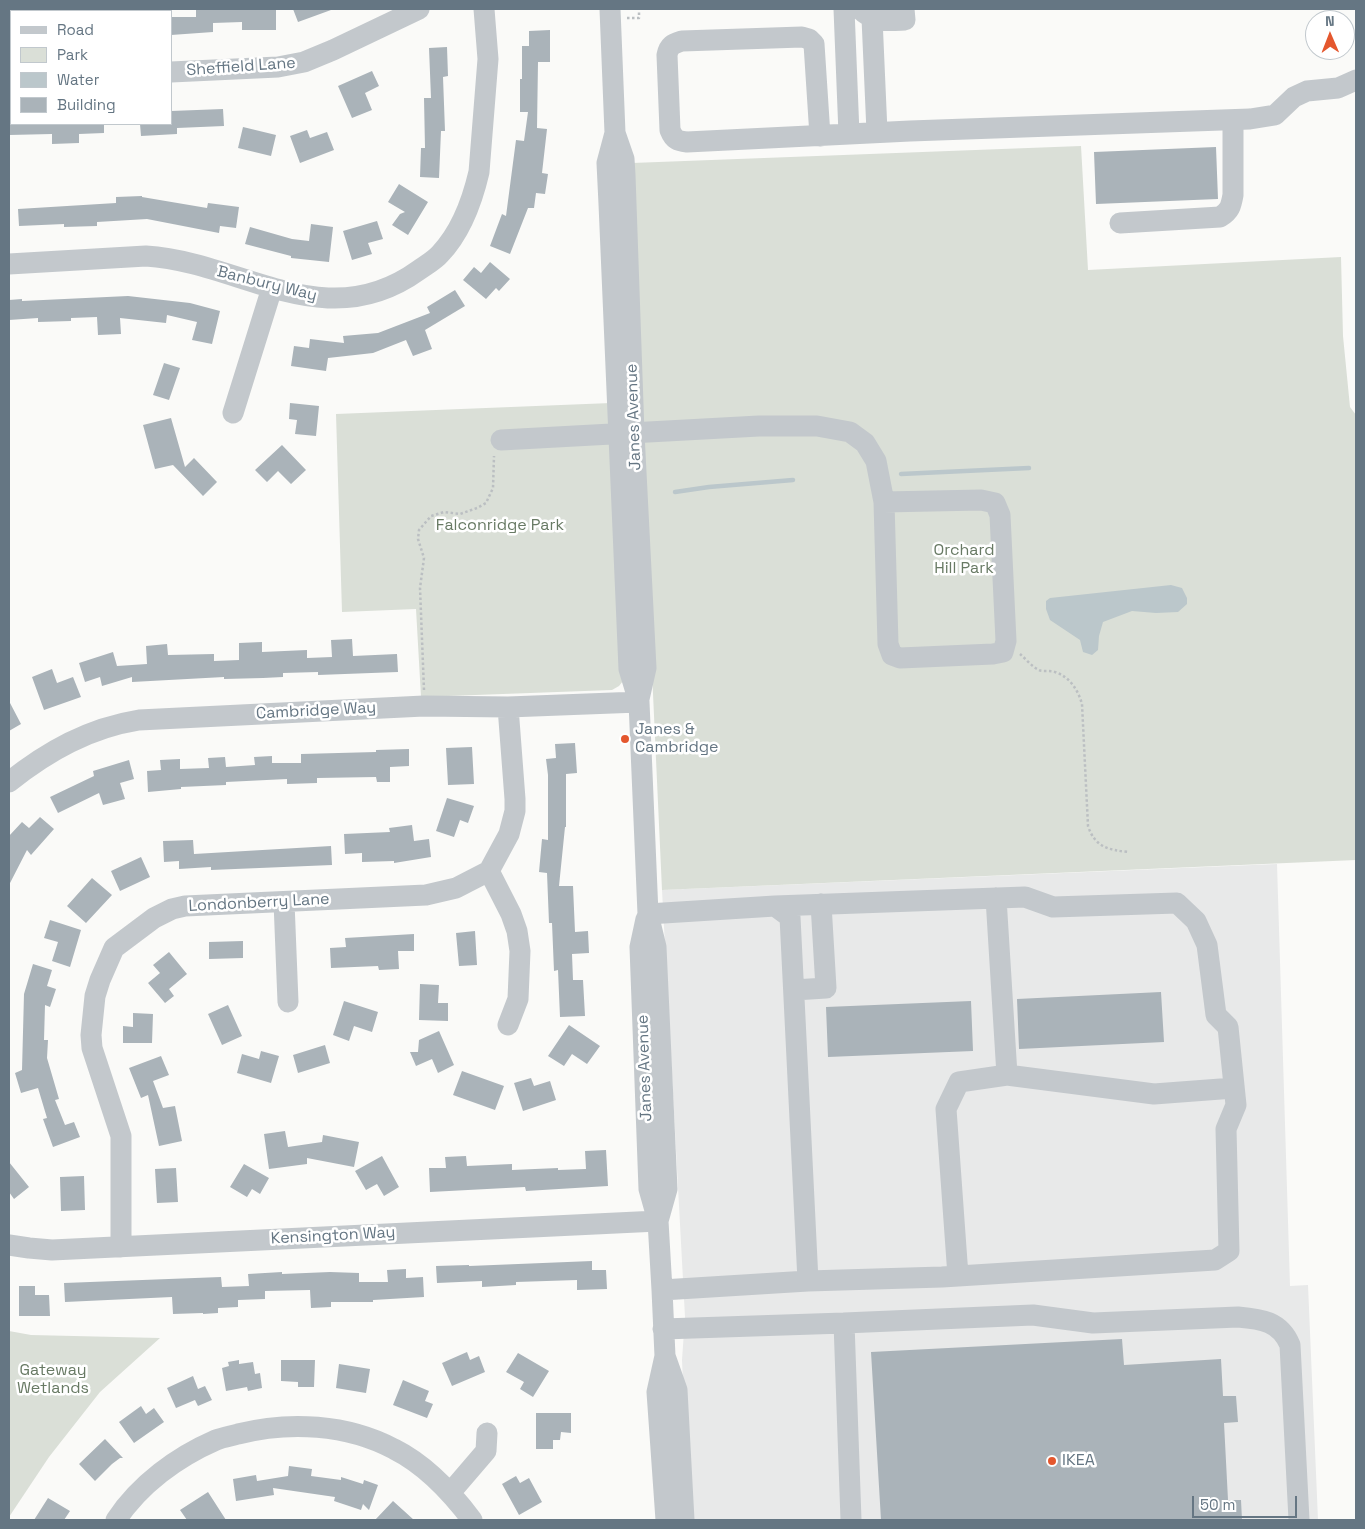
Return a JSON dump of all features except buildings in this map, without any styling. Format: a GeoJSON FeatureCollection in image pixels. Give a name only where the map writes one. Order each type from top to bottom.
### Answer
{"type":"FeatureCollection","features":[{"type":"Feature","properties":{"kind":"street","name":"Sheffield Lane"},"geometry":{"type":"LineString","coordinates":[[172,72],[278,67],[304,62],[419,9]]}},
{"type":"Feature","properties":{"kind":"street","name":"Banbury Way"},"geometry":{"type":"LineString","coordinates":[[9,264],[146,256],[167,257],[305,296],[323,298],[359,297],[393,286],[440,255],[469,208],[479,172],[488,59],[484,9]]}},
{"type":"Feature","properties":{"kind":"street","name":"Janes Avenue"},"geometry":{"type":"LineString","coordinates":[[610,9],[615,134],[607,163],[626,433],[646,668],[639,702],[648,914],[640,947],[649,1189],[658,1221],[665,1356],[677,1390],[684,1520]]}},
{"type":"Feature","properties":{"kind":"street"},"geometry":{"type":"LineString","coordinates":[[844,9],[848,134]]}},
{"type":"Feature","properties":{"kind":"street"},"geometry":{"type":"LineString","coordinates":[[866,14],[877,132]]}},
{"type":"Feature","properties":{"kind":"street"},"geometry":{"type":"LineString","coordinates":[[866,14],[879,21],[904,14]]}},
{"type":"Feature","properties":{"kind":"street"},"geometry":{"type":"LineString","coordinates":[[820,136],[814,44],[809,39],[802,37],[682,41],[668,48],[670,130],[673,137],[687,142],[820,136],[877,132],[1250,119],[1275,114],[1294,97],[1307,91],[1338,88],[1356,80]]}},
{"type":"Feature","properties":{"kind":"street"},"geometry":{"type":"LineString","coordinates":[[1120,223],[1220,217],[1227,213],[1231,207],[1233,196],[1233,120]]}},
{"type":"Feature","properties":{"kind":"street"},"geometry":{"type":"LineString","coordinates":[[233,413],[272,288]]}},
{"type":"Feature","properties":{"kind":"street"},"geometry":{"type":"LineString","coordinates":[[498,448],[626,433],[788,426],[817,426],[850,432],[865,443],[876,460],[884,502],[888,644],[892,655],[908,658],[1003,652],[1006,641],[1000,515],[995,503],[981,500],[884,502]]}},
{"type":"Feature","properties":{"kind":"street","name":"Cambridge Way"},"geometry":{"type":"LineString","coordinates":[[9,782],[31,764],[57,748],[92,732],[126,722],[162,718],[424,706],[508,707],[639,702]]}},
{"type":"Feature","properties":{"kind":"street"},"geometry":{"type":"LineString","coordinates":[[508,707],[515,811],[509,834],[489,872],[511,914],[517,931],[520,951],[518,999],[508,1025]]}},
{"type":"Feature","properties":{"kind":"street","name":"Londonberry Lane"},"geometry":{"type":"LineString","coordinates":[[121,1247],[121,1136],[95,1061],[91,1035],[100,980],[114,948],[154,918],[172,909],[198,905],[426,895],[456,888],[489,872]]}},
{"type":"Feature","properties":{"kind":"street"},"geometry":{"type":"LineString","coordinates":[[648,914],[775,906],[1025,897],[1053,907],[1177,903],[1196,921],[1207,945],[1216,1014],[1228,1027],[1236,1105],[1226,1129],[1229,1250],[1215,1260],[958,1276],[808,1281],[662,1290]]}},
{"type":"Feature","properties":{"kind":"street"},"geometry":{"type":"LineString","coordinates":[[996,898],[1007,1075]]}},
{"type":"Feature","properties":{"kind":"street"},"geometry":{"type":"LineString","coordinates":[[284,902],[288,1002]]}},
{"type":"Feature","properties":{"kind":"street"},"geometry":{"type":"LineString","coordinates":[[794,990],[826,988],[821,904]]}},
{"type":"Feature","properties":{"kind":"street"},"geometry":{"type":"LineString","coordinates":[[775,906],[790,917],[808,1281]]}},
{"type":"Feature","properties":{"kind":"street"},"geometry":{"type":"LineString","coordinates":[[958,1276],[946,1109],[959,1082],[1007,1075],[1154,1094],[1234,1088]]}},
{"type":"Feature","properties":{"kind":"street","name":"Kensington Way"},"geometry":{"type":"LineString","coordinates":[[9,1245],[52,1250],[658,1221]]}},
{"type":"Feature","properties":{"kind":"street"},"geometry":{"type":"LineString","coordinates":[[663,1330],[1033,1315],[1093,1323],[1238,1317],[1255,1318],[1269,1322],[1285,1335],[1290,1345],[1299,1520]]}},
{"type":"Feature","properties":{"kind":"street"},"geometry":{"type":"LineString","coordinates":[[844,1323],[851,1520]]}},
{"type":"Feature","properties":{"kind":"street","name":"Janes Avenue"},"geometry":{"type":"LineString","coordinates":[[665,1356],[657,1392],[666,1520]]}},
{"type":"Feature","properties":{"kind":"street"},"geometry":{"type":"LineString","coordinates":[[116,1520],[137,1493],[161,1472],[190,1453],[218,1439],[256,1430],[290,1426],[338,1430],[386,1445],[416,1463],[450,1493],[472,1520]]}},
{"type":"Feature","properties":{"kind":"street"},"geometry":{"type":"LineString","coordinates":[[450,1493],[486,1452],[486,1433]]}},
{"type":"Feature","properties":{"kind":"path"},"geometry":{"type":"LineString","coordinates":[[639,9],[639,18]]}},
{"type":"Feature","properties":{"kind":"path"},"geometry":{"type":"LineString","coordinates":[[424,706],[420,588],[424,558],[418,539],[419,530],[431,516],[444,512],[460,514],[486,503],[493,488],[498,448]]}},
{"type":"Feature","properties":{"kind":"path"},"geometry":{"type":"LineString","coordinates":[[1017,652],[1039,671],[1056,672],[1065,677],[1079,694],[1082,704],[1088,826],[1091,836],[1108,849],[1129,852]]}},
{"type":"Feature","properties":{"kind":"shaded area"},"geometry":{"type":"Polygon","coordinates":[[[1277,864],[1290,1286],[1308,1285],[1318,1520],[689,1520],[682,1360],[685,1317],[662,890],[1277,864]]]}},
{"type":"Feature","properties":{"kind":"green space","name":"Orchard Hill Park"},"geometry":{"type":"Polygon","coordinates":[[[1081,146],[1088,270],[1341,257],[1343,336],[1350,407],[1356,415],[1356,860],[662,890],[640,410],[632,163],[1081,146]]]}},
{"type":"Feature","properties":{"kind":"green space","name":"Falconridge Park"},"geometry":{"type":"Polygon","coordinates":[[[611,403],[623,681],[612,690],[421,697],[416,609],[342,612],[336,414],[611,403]]]}},
{"type":"Feature","properties":{"kind":"green space","name":"Gateway Wetlands"},"geometry":{"type":"Polygon","coordinates":[[[9,1331],[31,1335],[160,1338],[100,1392],[49,1457],[9,1517],[9,1331]]]}},
{"type":"Feature","properties":{"kind":"water"},"geometry":{"type":"Polygon","coordinates":[[[1171,585],[1182,588],[1187,598],[1187,604],[1178,612],[1132,611],[1103,622],[1098,650],[1092,655],[1083,652],[1080,640],[1050,620],[1046,609],[1046,601],[1050,598],[1171,585]]]}},
{"type":"Feature","properties":{"kind":"waterway"},"geometry":{"type":"LineString","coordinates":[[901,474],[1029,468]]}},
{"type":"Feature","properties":{"kind":"waterway"},"geometry":{"type":"LineString","coordinates":[[675,492],[709,487],[793,480]]}},
{"type":"Feature","properties":{"kind":"place","name":"Janes & Cambridge"},"geometry":{"type":"Point","coordinates":[625,739]}},
{"type":"Feature","properties":{"kind":"place","name":"IKEA"},"geometry":{"type":"Point","coordinates":[1052,1461]}}]}
